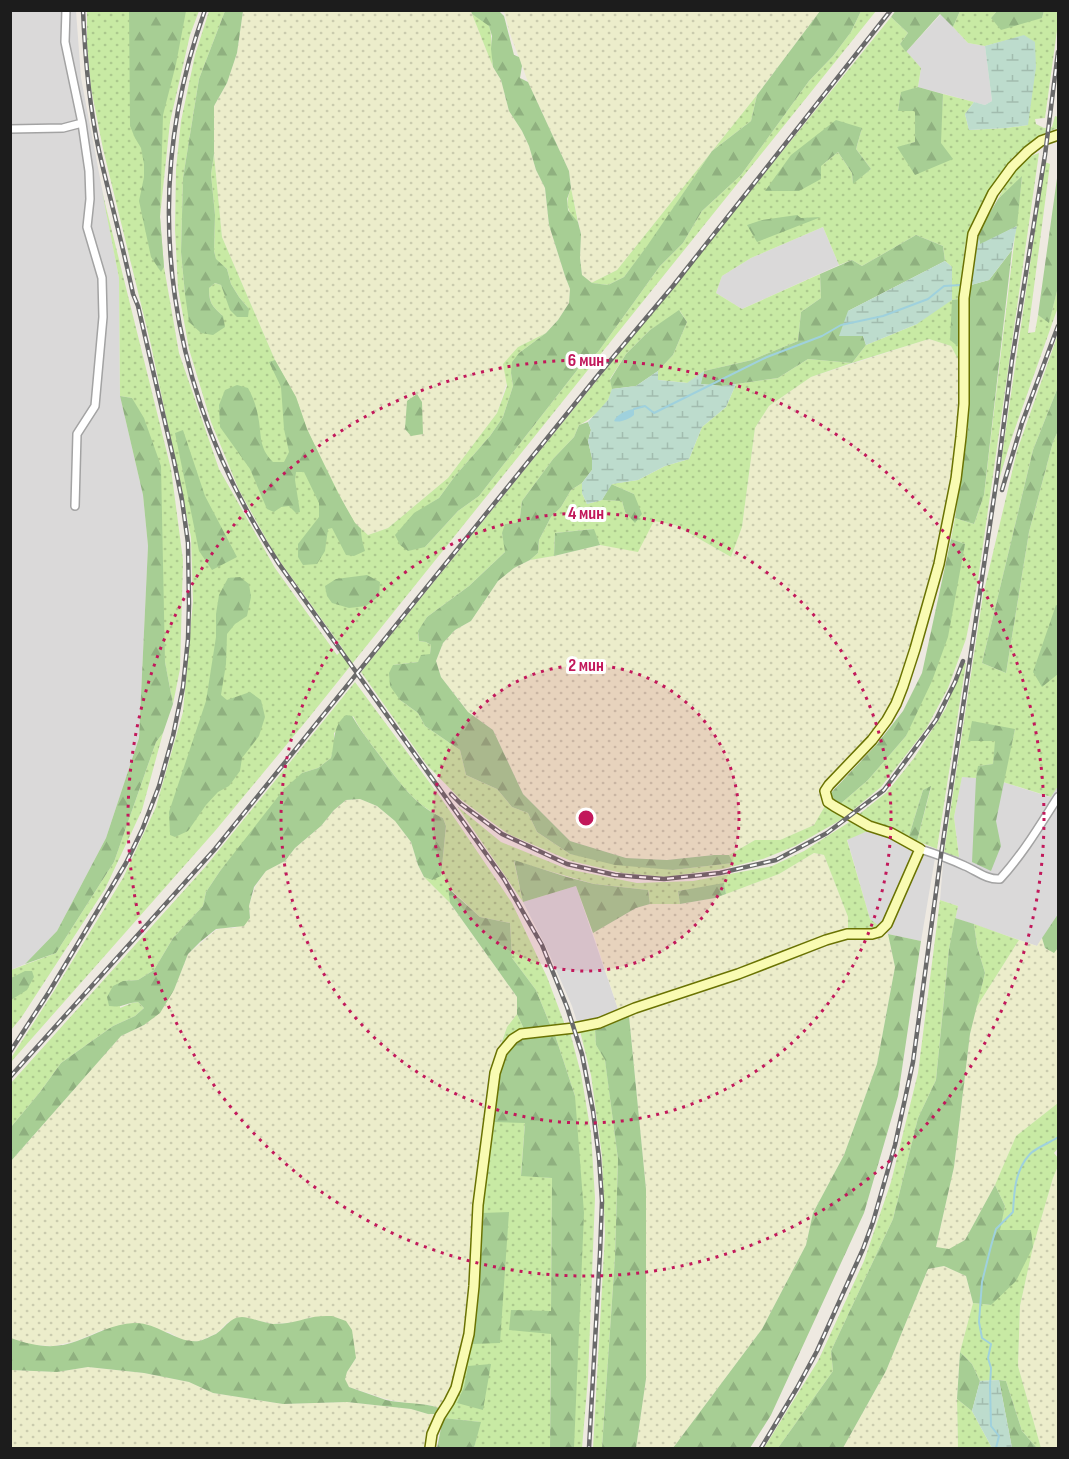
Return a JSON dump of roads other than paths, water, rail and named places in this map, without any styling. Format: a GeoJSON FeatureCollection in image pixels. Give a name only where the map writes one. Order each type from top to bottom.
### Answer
{"type":"FeatureCollection","features":[{"type":"Feature","properties":{"kind":"street"},"geometry":{"type":"LineString","coordinates":[[66,10],[65,42],[82,123],[89,171],[90,199],[87,227],[102,279],[103,317],[95,406],[76,434],[75,506]]}},
{"type":"Feature","properties":{"kind":"street"},"geometry":{"type":"LineString","coordinates":[[10,129],[63,128],[82,123]]}},
{"type":"Feature","properties":{"kind":"street"},"geometry":{"type":"LineString","coordinates":[[1059,135],[1041,141],[1012,167],[993,192],[973,234],[964,297],[964,404],[961,436],[951,509],[939,564],[915,649],[896,704],[872,740],[829,784],[825,791],[828,802],[870,826],[891,833],[920,849],[952,860],[994,879],[1000,879],[1014,864],[1059,797]]}},
{"type":"Feature","properties":{"kind":"street"},"geometry":{"type":"LineString","coordinates":[[430,1449],[432,1434],[456,1388],[470,1334],[478,1205],[495,1072],[502,1052],[513,1039],[521,1034],[599,1023],[826,940],[847,934],[879,932],[887,924],[920,849]]}},
{"type":"Feature","properties":{"kind":"water"},"geometry":{"type":"Polygon","coordinates":[[[634,409],[634,415],[630,418],[614,421],[622,413],[634,409]]]}},
{"type":"Feature","properties":{"kind":"waterway"},"geometry":{"type":"LineString","coordinates":[[969,340],[968,308],[971,276]]}},
{"type":"Feature","properties":{"kind":"waterway"},"geometry":{"type":"LineString","coordinates":[[634,409],[645,406],[654,413],[767,357],[822,336],[841,325],[883,316],[928,299],[944,286],[961,285]]}},
{"type":"Feature","properties":{"kind":"waterway"},"geometry":{"type":"LineString","coordinates":[[996,1448],[999,1436],[991,1426],[991,1368],[988,1358],[991,1344],[982,1338],[979,1322],[982,1282],[996,1229],[1013,1212],[1015,1189],[1021,1167],[1030,1154],[1058,1137]]}},
{"type":"Feature","properties":{"kind":"railway"},"geometry":{"type":"LineString","coordinates":[[10,1052],[49,992],[126,863],[142,830],[159,786],[173,736],[183,687],[188,639],[188,543],[182,500],[138,306],[133,294],[99,151],[88,81],[83,10]]}},
{"type":"Feature","properties":{"kind":"railway"},"geometry":{"type":"LineString","coordinates":[[205,10],[184,82],[172,154],[169,225],[175,296],[189,366],[211,434],[241,500],[279,564],[504,879],[542,945],[567,1007],[582,1054],[593,1111],[602,1201],[589,1448]]}},
{"type":"Feature","properties":{"kind":"railway"},"geometry":{"type":"LineString","coordinates":[[10,1077],[215,849],[599,374],[673,286],[891,10]]}},
{"type":"Feature","properties":{"kind":"railway"},"geometry":{"type":"LineString","coordinates":[[761,1448],[817,1351],[863,1249],[895,1145],[913,1062],[1058,52]]}},
{"type":"Feature","properties":{"kind":"railway"},"geometry":{"type":"LineString","coordinates":[[1002,490],[1022,423],[1058,326]]}},
{"type":"Feature","properties":{"kind":"railway"},"geometry":{"type":"LineString","coordinates":[[451,794],[502,834],[567,864],[615,875],[664,879],[720,873],[776,860],[827,833],[884,790],[936,720],[963,661]]}}]}
